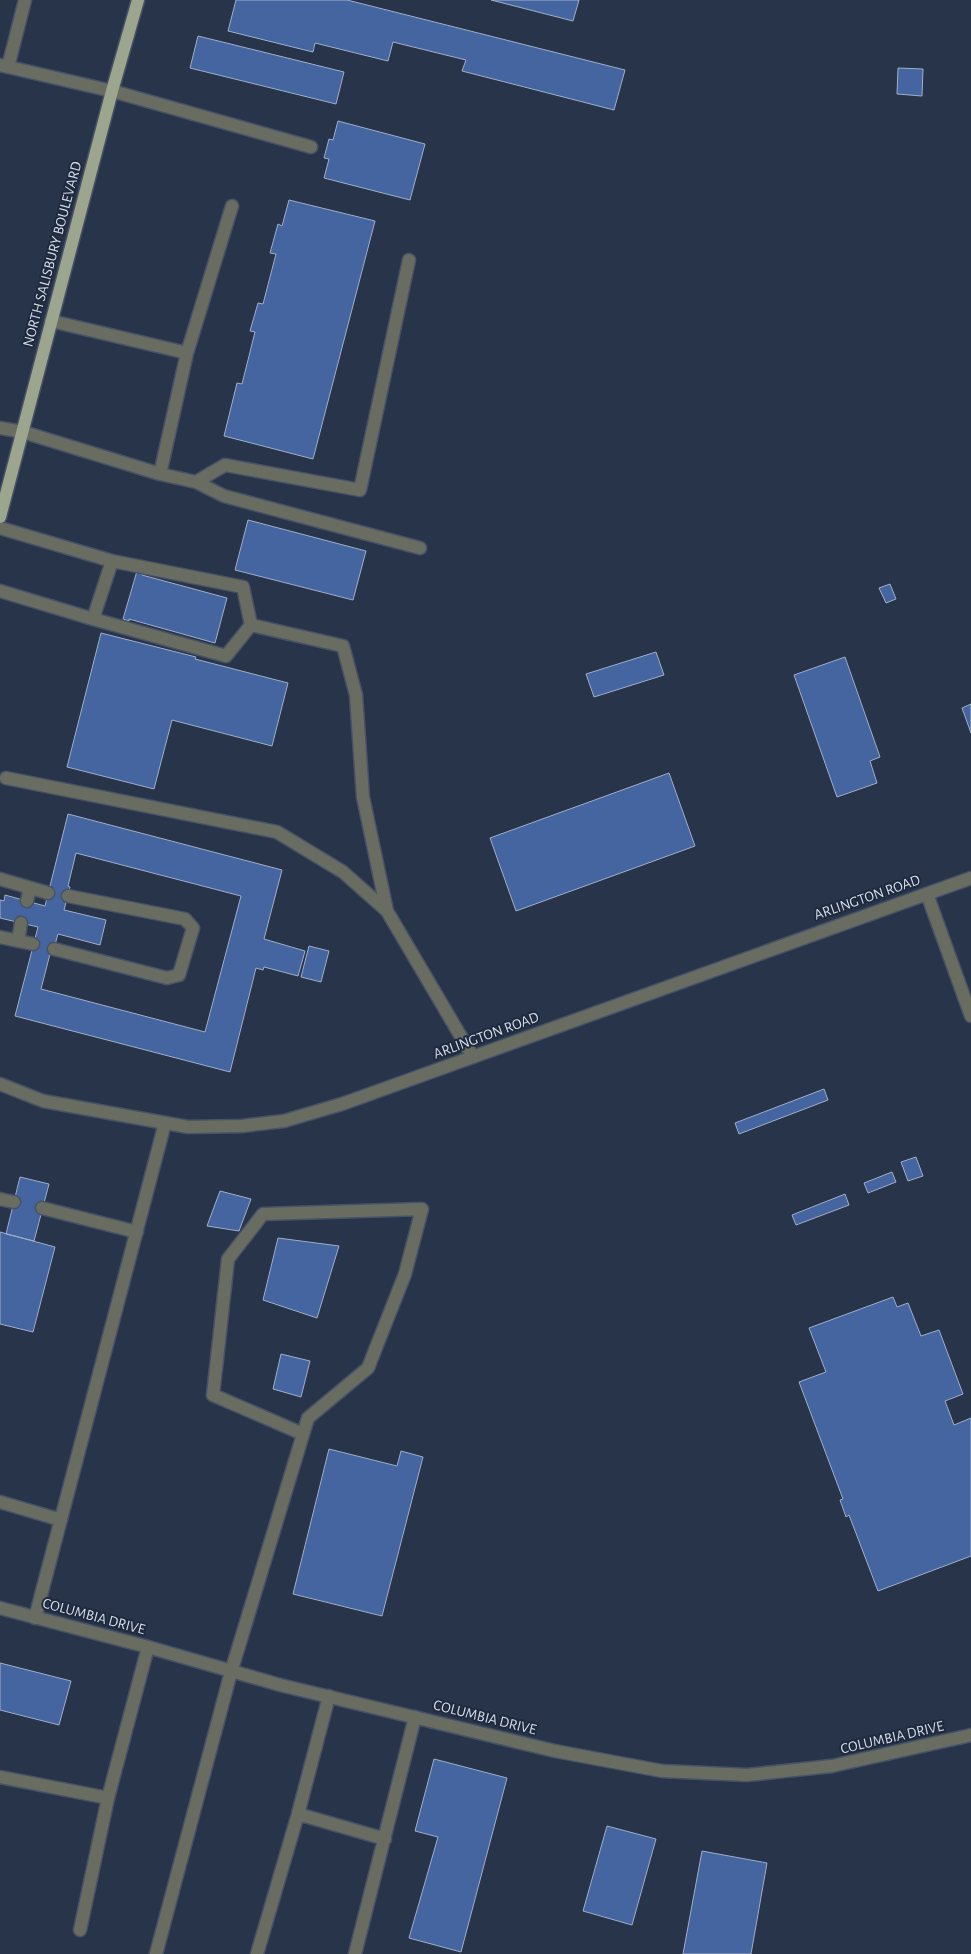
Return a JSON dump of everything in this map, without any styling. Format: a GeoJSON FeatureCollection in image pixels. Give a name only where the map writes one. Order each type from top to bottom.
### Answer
{"type":"FeatureCollection","features":[{"type":"Feature","properties":{"kind":"main road","name":"NORTH SALISBURY BOULEVARD"},"geometry":{"type":"LineString","coordinates":[[0,517],[112,91],[138,0]]}},
{"type":"Feature","properties":{"kind":"street"},"geometry":{"type":"LineString","coordinates":[[25,0],[4,66],[112,91],[311,147]]}},
{"type":"Feature","properties":{"kind":"street"},"geometry":{"type":"LineString","coordinates":[[160,474],[187,353],[232,206]]}},
{"type":"Feature","properties":{"kind":"street"},"geometry":{"type":"LineString","coordinates":[[196,482],[224,465],[360,490],[409,260]]}},
{"type":"Feature","properties":{"kind":"street"},"geometry":{"type":"LineString","coordinates":[[51,321],[187,353]]}},
{"type":"Feature","properties":{"kind":"street"},"geometry":{"type":"LineString","coordinates":[[0,428],[22,432],[160,474],[196,482],[224,496],[420,548]]}},
{"type":"Feature","properties":{"kind":"street"},"geometry":{"type":"LineString","coordinates":[[0,528],[112,561],[243,588],[251,625]]}},
{"type":"Feature","properties":{"kind":"street"},"geometry":{"type":"LineString","coordinates":[[93,619],[112,561]]}},
{"type":"Feature","properties":{"kind":"street"},"geometry":{"type":"LineString","coordinates":[[0,590],[93,619],[226,656],[251,625]]}},
{"type":"Feature","properties":{"kind":"street"},"geometry":{"type":"LineString","coordinates":[[251,625],[344,646],[356,695],[363,798],[388,911],[473,1057]]}},
{"type":"Feature","properties":{"kind":"street"},"geometry":{"type":"LineString","coordinates":[[6,778],[277,832],[343,872],[388,911]]}},
{"type":"Feature","properties":{"kind":"street","name":"ARLINGTON ROAD"},"geometry":{"type":"LineString","coordinates":[[0,1084],[43,1102],[188,1127],[242,1126],[284,1121],[342,1104],[971,878]]}},
{"type":"Feature","properties":{"kind":"street"},"geometry":{"type":"LineString","coordinates":[[0,879],[48,892]]}},
{"type":"Feature","properties":{"kind":"street"},"geometry":{"type":"LineString","coordinates":[[27,901],[30,888]]}},
{"type":"Feature","properties":{"kind":"street"},"geometry":{"type":"LineString","coordinates":[[927,894],[971,1016]]}},
{"type":"Feature","properties":{"kind":"street"},"geometry":{"type":"LineString","coordinates":[[54,949],[167,978],[179,975],[192,928],[185,919],[68,896]]}},
{"type":"Feature","properties":{"kind":"street"},"geometry":{"type":"LineString","coordinates":[[18,941],[21,923]]}},
{"type":"Feature","properties":{"kind":"street"},"geometry":{"type":"LineString","coordinates":[[0,937],[33,944]]}},
{"type":"Feature","properties":{"kind":"street"},"geometry":{"type":"LineString","coordinates":[[35,1618],[166,1123]]}},
{"type":"Feature","properties":{"kind":"street"},"geometry":{"type":"LineString","coordinates":[[0,1199],[14,1202]]}},
{"type":"Feature","properties":{"kind":"street"},"geometry":{"type":"LineString","coordinates":[[42,1208],[137,1232]]}},
{"type":"Feature","properties":{"kind":"street"},"geometry":{"type":"LineString","coordinates":[[156,1954],[231,1672],[308,1418],[368,1368],[405,1274],[422,1209],[263,1214],[228,1259],[213,1395],[303,1434]]}},
{"type":"Feature","properties":{"kind":"street"},"geometry":{"type":"LineString","coordinates":[[0,1502],[62,1520]]}},
{"type":"Feature","properties":{"kind":"street","name":"COLUMBIA DRIVE"},"geometry":{"type":"LineString","coordinates":[[0,1608],[148,1647],[231,1672],[555,1751],[662,1771],[747,1775],[832,1766],[971,1735]]}},
{"type":"Feature","properties":{"kind":"street"},"geometry":{"type":"LineString","coordinates":[[80,1930],[108,1798],[148,1647]]}},
{"type":"Feature","properties":{"kind":"street"},"geometry":{"type":"LineString","coordinates":[[257,1954],[298,1814],[329,1696]]}},
{"type":"Feature","properties":{"kind":"street"},"geometry":{"type":"LineString","coordinates":[[355,1954],[415,1717]]}},
{"type":"Feature","properties":{"kind":"street"},"geometry":{"type":"LineString","coordinates":[[0,1777],[108,1798]]}},
{"type":"Feature","properties":{"kind":"street"},"geometry":{"type":"LineString","coordinates":[[298,1814],[385,1839]]}},
{"type":"Feature","properties":{"kind":"building"},"geometry":{"type":"Polygon","coordinates":[[[236,0],[347,0],[625,70],[614,110],[462,71],[466,60],[393,42],[388,61],[315,43],[313,52],[228,31],[236,0]]]}},
{"type":"Feature","properties":{"kind":"building"},"geometry":{"type":"Polygon","coordinates":[[[491,0],[579,0],[573,21],[491,0]]]}},
{"type":"Feature","properties":{"kind":"building"},"geometry":{"type":"Polygon","coordinates":[[[198,36],[344,72],[336,104],[190,68],[198,36]]]}},
{"type":"Feature","properties":{"kind":"building"},"geometry":{"type":"Polygon","coordinates":[[[898,68],[923,69],[922,96],[897,94],[898,68]]]}},
{"type":"Feature","properties":{"kind":"building"},"geometry":{"type":"Polygon","coordinates":[[[338,121],[425,144],[410,200],[324,178],[329,159],[324,158],[329,139],[333,140],[338,121]]]}},
{"type":"Feature","properties":{"kind":"building"},"geometry":{"type":"Polygon","coordinates":[[[289,200],[375,221],[313,459],[224,436],[237,383],[242,384],[255,332],[250,331],[258,303],[263,304],[276,254],[270,253],[278,224],[282,226],[289,200]]]}},
{"type":"Feature","properties":{"kind":"building"},"geometry":{"type":"Polygon","coordinates":[[[248,520],[366,551],[353,600],[235,570],[248,520]]]}},
{"type":"Feature","properties":{"kind":"building"},"geometry":{"type":"Polygon","coordinates":[[[137,571],[142,573],[142,575],[227,598],[215,643],[129,619],[129,621],[123,619],[137,571]]]}},
{"type":"Feature","properties":{"kind":"building"},"geometry":{"type":"Polygon","coordinates":[[[890,584],[896,599],[886,603],[879,588],[890,584]]]}},
{"type":"Feature","properties":{"kind":"building"},"geometry":{"type":"Polygon","coordinates":[[[101,633],[288,683],[272,746],[172,720],[154,789],[67,767],[101,633]]]}},
{"type":"Feature","properties":{"kind":"building"},"geometry":{"type":"Polygon","coordinates":[[[656,652],[664,675],[594,697],[586,674],[656,652]]]}},
{"type":"Feature","properties":{"kind":"building"},"geometry":{"type":"Polygon","coordinates":[[[845,657],[880,757],[870,761],[877,783],[837,797],[794,675],[845,657]]]}},
{"type":"Feature","properties":{"kind":"building"},"geometry":{"type":"Polygon","coordinates":[[[971,704],[971,733],[962,708],[971,704]]]}},
{"type":"Feature","properties":{"kind":"building"},"geometry":{"type":"Polygon","coordinates":[[[669,773],[695,846],[516,911],[490,838],[669,773]]]}},
{"type":"Feature","properties":{"kind":"building"},"geometry":{"type":"Polygon","coordinates":[[[68,814],[282,870],[264,939],[305,951],[298,976],[264,967],[263,970],[256,968],[230,1072],[15,1016],[38,927],[0,918],[0,900],[4,901],[5,895],[45,906],[68,814]],[[76,853],[64,910],[106,920],[100,945],[58,934],[52,955],[50,954],[41,989],[205,1032],[241,896],[76,853]]]}},
{"type":"Feature","properties":{"kind":"building"},"geometry":{"type":"Polygon","coordinates":[[[309,946],[329,951],[321,982],[301,977],[309,946]]]}},
{"type":"Feature","properties":{"kind":"building"},"geometry":{"type":"Polygon","coordinates":[[[824,1089],[828,1100],[739,1134],[735,1123],[824,1089]]]}},
{"type":"Feature","properties":{"kind":"building"},"geometry":{"type":"Polygon","coordinates":[[[916,1157],[923,1176],[908,1181],[901,1162],[916,1157]]]}},
{"type":"Feature","properties":{"kind":"building"},"geometry":{"type":"Polygon","coordinates":[[[892,1172],[896,1182],[868,1193],[864,1183],[892,1172]]]}},
{"type":"Feature","properties":{"kind":"building"},"geometry":{"type":"Polygon","coordinates":[[[20,1177],[49,1184],[34,1241],[6,1234],[20,1177]]]}},
{"type":"Feature","properties":{"kind":"building"},"geometry":{"type":"Polygon","coordinates":[[[220,1191],[251,1199],[239,1231],[207,1226],[220,1191]]]}},
{"type":"Feature","properties":{"kind":"building"},"geometry":{"type":"Polygon","coordinates":[[[845,1194],[849,1205],[796,1225],[792,1215],[845,1194]]]}},
{"type":"Feature","properties":{"kind":"building"},"geometry":{"type":"Polygon","coordinates":[[[0,1232],[55,1247],[33,1332],[0,1324],[0,1232]]]}},
{"type":"Feature","properties":{"kind":"building"},"geometry":{"type":"Polygon","coordinates":[[[278,1238],[339,1246],[317,1318],[263,1300],[278,1238]]]}},
{"type":"Feature","properties":{"kind":"building"},"geometry":{"type":"Polygon","coordinates":[[[893,1297],[897,1307],[908,1303],[921,1336],[939,1330],[963,1394],[945,1401],[954,1425],[971,1418],[971,1556],[878,1591],[849,1515],[846,1517],[840,1500],[843,1499],[799,1382],[826,1372],[809,1328],[893,1297]]]}},
{"type":"Feature","properties":{"kind":"building"},"geometry":{"type":"Polygon","coordinates":[[[281,1354],[310,1361],[301,1397],[273,1389],[281,1354]]]}},
{"type":"Feature","properties":{"kind":"building"},"geometry":{"type":"Polygon","coordinates":[[[329,1449],[397,1466],[401,1451],[423,1457],[382,1616],[293,1594],[329,1449]]]}},
{"type":"Feature","properties":{"kind":"building"},"geometry":{"type":"Polygon","coordinates":[[[0,1663],[71,1681],[59,1725],[0,1710],[0,1663]]]}},
{"type":"Feature","properties":{"kind":"building"},"geometry":{"type":"Polygon","coordinates":[[[434,1759],[507,1778],[461,1952],[409,1938],[438,1837],[415,1831],[434,1759]]]}},
{"type":"Feature","properties":{"kind":"building"},"geometry":{"type":"Polygon","coordinates":[[[607,1826],[656,1839],[632,1925],[583,1911],[607,1826]]]}},
{"type":"Feature","properties":{"kind":"building"},"geometry":{"type":"Polygon","coordinates":[[[702,1851],[767,1863],[751,1954],[683,1954],[702,1851]]]}}]}
